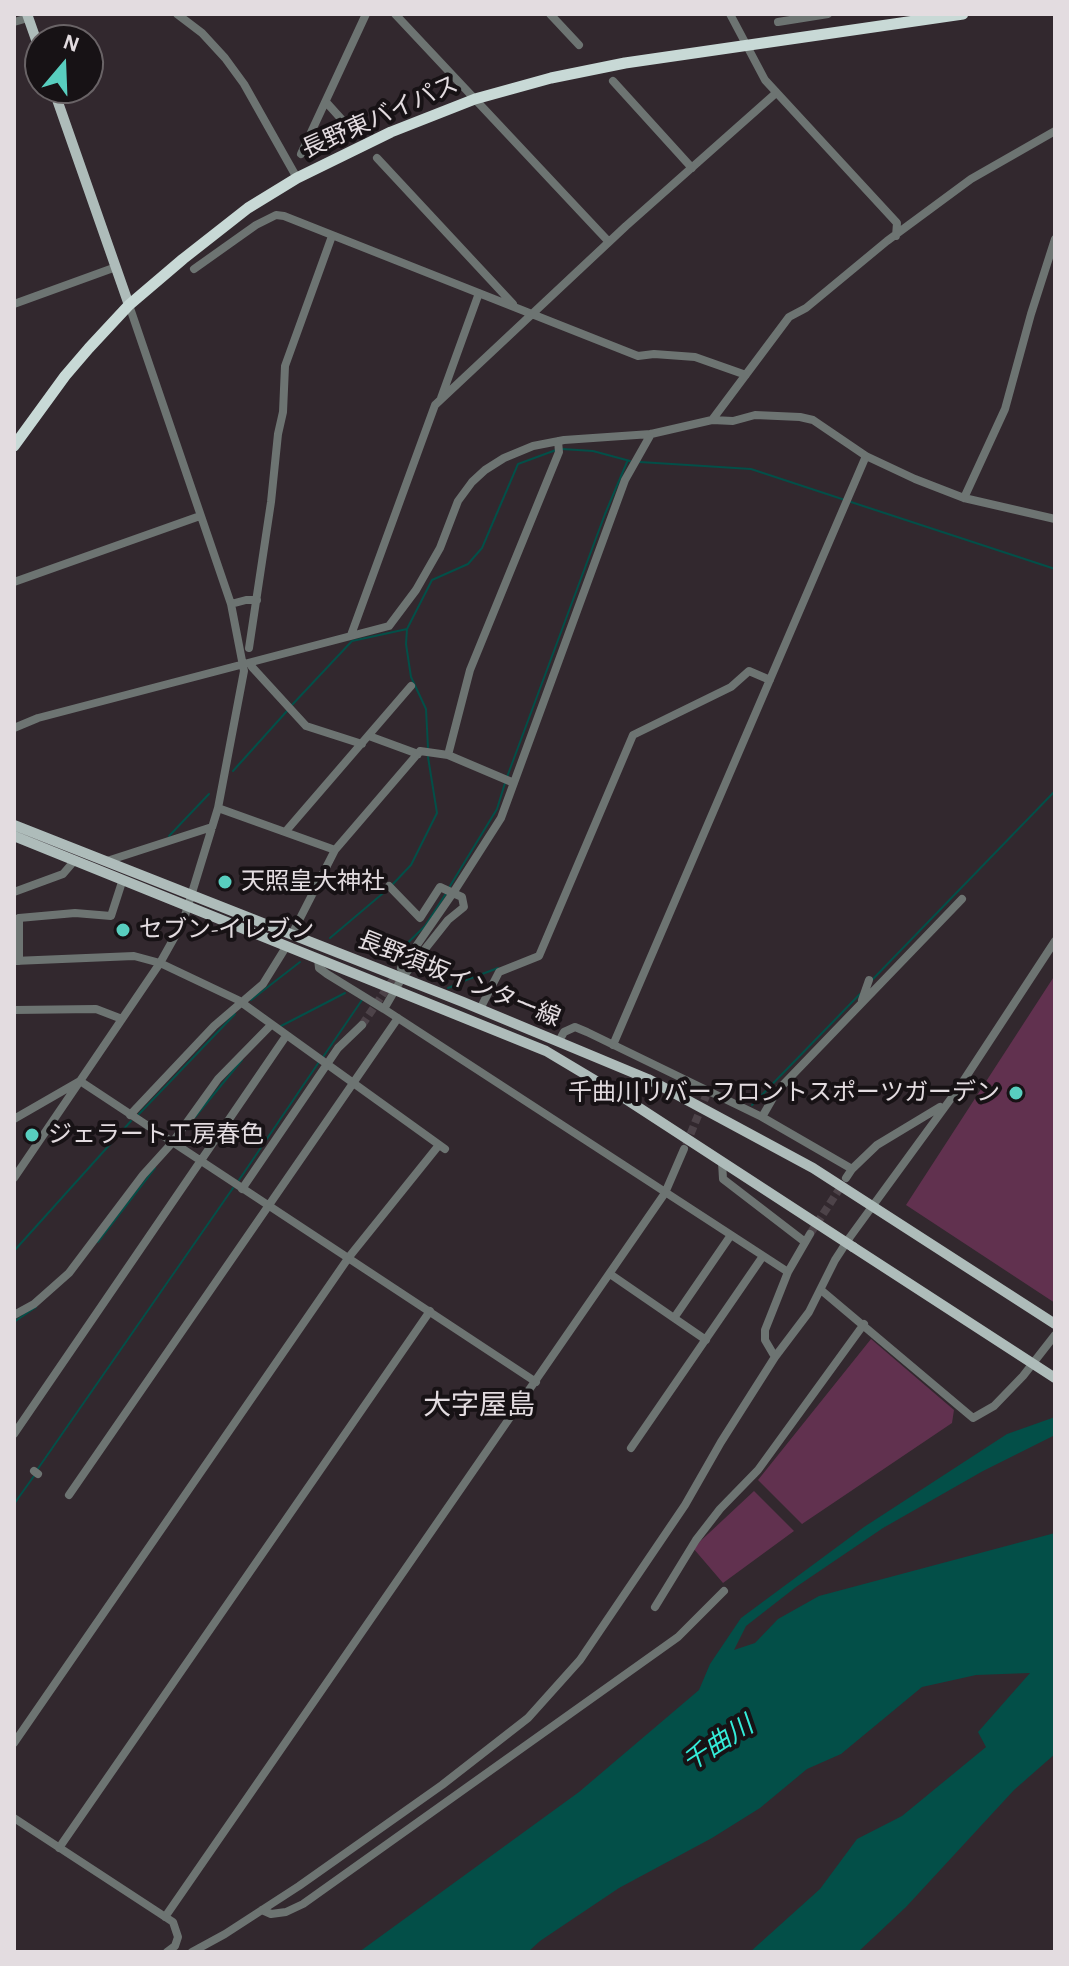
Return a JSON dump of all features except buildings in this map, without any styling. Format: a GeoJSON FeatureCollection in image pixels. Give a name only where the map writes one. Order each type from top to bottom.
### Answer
{"type":"FeatureCollection","features":[{"type":"Feature","properties":{"kind":"highway","name":"長野東バイパス"},"geometry":{"type":"LineString","coordinates":[[14,446],[65,376],[129,305],[248,208],[297,178],[391,132],[475,99],[551,78],[625,63],[963,14]]}},
{"type":"Feature","properties":{"kind":"main road"},"geometry":{"type":"LineString","coordinates":[[59,104],[129,305]]}},
{"type":"Feature","properties":{"kind":"main road","name":"長野須坂インター線"},"geometry":{"type":"LineString","coordinates":[[14,825],[292,934],[402,973],[648,1079],[775,1146],[1055,1324]]}},
{"type":"Feature","properties":{"kind":"main road","name":"長野須坂インター線"},"geometry":{"type":"LineString","coordinates":[[16,841],[75,860],[122,882],[546,1051],[1055,1378]]}},
{"type":"Feature","properties":{"kind":"street"},"geometry":{"type":"LineString","coordinates":[[177,14],[202,33],[238,75],[297,178]]}},
{"type":"Feature","properties":{"kind":"street"},"geometry":{"type":"LineString","coordinates":[[301,154],[366,14]]}},
{"type":"Feature","properties":{"kind":"street"},"geometry":{"type":"LineString","coordinates":[[395,14],[609,242]]}},
{"type":"Feature","properties":{"kind":"street"},"geometry":{"type":"LineString","coordinates":[[550,14],[579,45]]}},
{"type":"Feature","properties":{"kind":"street"},"geometry":{"type":"LineString","coordinates":[[730,14],[765,80],[897,223],[896,236]]}},
{"type":"Feature","properties":{"kind":"street"},"geometry":{"type":"LineString","coordinates":[[778,22],[828,14]]}},
{"type":"Feature","properties":{"kind":"street"},"geometry":{"type":"LineString","coordinates":[[14,22],[27,16]]}},
{"type":"Feature","properties":{"kind":"street"},"geometry":{"type":"LineString","coordinates":[[613,81],[692,168]]}},
{"type":"Feature","properties":{"kind":"street"},"geometry":{"type":"LineString","coordinates":[[351,635],[435,405],[609,242],[776,93]]}},
{"type":"Feature","properties":{"kind":"street"},"geometry":{"type":"LineString","coordinates":[[326,102],[344,122]]}},
{"type":"Feature","properties":{"kind":"street"},"geometry":{"type":"LineString","coordinates":[[712,420],[789,317],[806,308],[971,179],[1055,131]]}},
{"type":"Feature","properties":{"kind":"street"},"geometry":{"type":"LineString","coordinates":[[377,158],[516,308]]}},
{"type":"Feature","properties":{"kind":"street"},"geometry":{"type":"LineString","coordinates":[[194,269],[223,246],[276,215],[638,356],[695,357],[746,375]]}},
{"type":"Feature","properties":{"kind":"street"},"geometry":{"type":"LineString","coordinates":[[249,648],[283,412],[285,366],[332,236]]}},
{"type":"Feature","properties":{"kind":"street"},"geometry":{"type":"LineString","coordinates":[[964,498],[1005,409],[1055,239]]}},
{"type":"Feature","properties":{"kind":"street"},"geometry":{"type":"LineString","coordinates":[[14,304],[116,267]]}},
{"type":"Feature","properties":{"kind":"street"},"geometry":{"type":"LineString","coordinates":[[440,400],[479,293]]}},
{"type":"Feature","properties":{"kind":"street"},"geometry":{"type":"LineString","coordinates":[[14,1178],[160,963],[183,922],[218,808],[248,665],[231,604],[129,305]]}},
{"type":"Feature","properties":{"kind":"street"},"geometry":{"type":"LineString","coordinates":[[14,728],[38,718],[389,626],[440,548],[458,501],[485,470],[516,453],[651,434],[712,420],[733,421],[768,414],[800,417],[813,420],[866,456],[964,498],[1055,519]]}},
{"type":"Feature","properties":{"kind":"street"},"geometry":{"type":"LineString","coordinates":[[384,1009],[449,891],[501,818],[509,780],[625,480],[651,434]]}},
{"type":"Feature","properties":{"kind":"street"},"geometry":{"type":"LineString","coordinates":[[448,755],[470,670],[559,446]]}},
{"type":"Feature","properties":{"kind":"street"},"geometry":{"type":"LineString","coordinates":[[613,1045],[866,456]]}},
{"type":"Feature","properties":{"kind":"street"},"geometry":{"type":"LineString","coordinates":[[14,582],[200,516]]}},
{"type":"Feature","properties":{"kind":"street"},"geometry":{"type":"LineString","coordinates":[[231,604],[257,600]]}},
{"type":"Feature","properties":{"kind":"street"},"geometry":{"type":"LineString","coordinates":[[248,665],[306,726],[362,744]]}},
{"type":"Feature","properties":{"kind":"street"},"geometry":{"type":"LineString","coordinates":[[480,1009],[499,972],[539,956],[633,735],[731,687],[749,671],[770,680]]}},
{"type":"Feature","properties":{"kind":"street"},"geometry":{"type":"LineString","coordinates":[[286,831],[411,686]]}},
{"type":"Feature","properties":{"kind":"street"},"geometry":{"type":"LineString","coordinates":[[369,736],[418,754]]}},
{"type":"Feature","properties":{"kind":"street"},"geometry":{"type":"LineString","coordinates":[[292,934],[335,850],[420,751],[448,755],[509,780]]}},
{"type":"Feature","properties":{"kind":"street"},"geometry":{"type":"LineString","coordinates":[[218,808],[335,850]]}},
{"type":"Feature","properties":{"kind":"street"},"geometry":{"type":"LineString","coordinates":[[107,861],[212,827]]}},
{"type":"Feature","properties":{"kind":"street"},"geometry":{"type":"LineString","coordinates":[[14,892],[63,874],[75,860]]}},
{"type":"Feature","properties":{"kind":"street"},"geometry":{"type":"LineString","coordinates":[[14,1743],[349,1257],[442,1147],[241,1003],[160,963],[134,956],[16,961],[19,918],[75,913],[111,916],[122,882]]}},
{"type":"Feature","properties":{"kind":"street"},"geometry":{"type":"LineString","coordinates":[[390,887],[420,918],[440,887],[462,897],[464,907],[448,920],[402,973]]}},
{"type":"Feature","properties":{"kind":"street"},"geometry":{"type":"LineString","coordinates":[[762,1117],[777,1091],[962,899]]}},
{"type":"Feature","properties":{"kind":"street"},"geometry":{"type":"LineString","coordinates":[[192,1952],[262,1910],[442,1785],[528,1718],[580,1660],[685,1505],[775,1357],[809,1312],[850,1245],[1054,942]]}},
{"type":"Feature","properties":{"kind":"street"},"geometry":{"type":"LineString","coordinates":[[130,1115],[214,1026],[263,984],[286,947]]}},
{"type":"Feature","properties":{"kind":"street"},"geometry":{"type":"LineString","coordinates":[[318,959],[319,968],[788,1272]]}},
{"type":"Feature","properties":{"kind":"street"},"geometry":{"type":"LineString","coordinates":[[860,1004],[869,980]]}},
{"type":"Feature","properties":{"kind":"street"},"geometry":{"type":"LineString","coordinates":[[14,1010],[96,1009],[122,1019]]}},
{"type":"Feature","properties":{"kind":"street"},"geometry":{"type":"LineString","coordinates":[[69,1495],[398,1018]]}},
{"type":"Feature","properties":{"kind":"street"},"geometry":{"type":"LineString","coordinates":[[242,1189],[322,1062],[362,1025]]}},
{"type":"Feature","properties":{"kind":"street"},"geometry":{"type":"LineString","coordinates":[[14,1315],[34,1304],[69,1273],[143,1175],[172,1143],[218,1079],[270,1026]]}},
{"type":"Feature","properties":{"kind":"street"},"geometry":{"type":"LineString","coordinates":[[559,1041],[564,1032],[575,1027],[762,1117],[849,1173],[877,1145],[944,1105]]}},
{"type":"Feature","properties":{"kind":"street"},"geometry":{"type":"LineString","coordinates":[[14,1434],[286,1036]]}},
{"type":"Feature","properties":{"kind":"street"},"geometry":{"type":"LineString","coordinates":[[80,1081],[536,1382]]}},
{"type":"Feature","properties":{"kind":"street"},"geometry":{"type":"LineString","coordinates":[[14,1119],[80,1081]]}},
{"type":"Feature","properties":{"kind":"street"},"geometry":{"type":"LineString","coordinates":[[165,1917],[665,1193],[684,1149]]}},
{"type":"Feature","properties":{"kind":"street"},"geometry":{"type":"LineString","coordinates":[[722,1162],[723,1179],[807,1238],[788,1272],[765,1330],[765,1340],[775,1357]]}},
{"type":"Feature","properties":{"kind":"street"},"geometry":{"type":"LineString","coordinates":[[674,1318],[731,1235]]}},
{"type":"Feature","properties":{"kind":"street"},"geometry":{"type":"LineString","coordinates":[[631,1448],[763,1256]]}},
{"type":"Feature","properties":{"kind":"street"},"geometry":{"type":"LineString","coordinates":[[610,1274],[706,1340]]}},
{"type":"Feature","properties":{"kind":"street"},"geometry":{"type":"LineString","coordinates":[[821,1290],[973,1418],[994,1406],[1023,1376],[1055,1335]]}},
{"type":"Feature","properties":{"kind":"street"},"geometry":{"type":"LineString","coordinates":[[59,1848],[430,1311]]}},
{"type":"Feature","properties":{"kind":"street"},"geometry":{"type":"LineString","coordinates":[[655,1607],[696,1540],[720,1509],[758,1470],[864,1324]]}},
{"type":"Feature","properties":{"kind":"street"},"geometry":{"type":"LineString","coordinates":[[262,1910],[271,1914],[286,1912],[303,1904],[678,1637],[724,1591]]}},
{"type":"Feature","properties":{"kind":"street"},"geometry":{"type":"LineString","coordinates":[[14,1818],[173,1922],[178,1937],[175,1946],[167,1952]]}},
{"type":"Feature","properties":{"kind":"shaded area","name":"千曲川リバーフロントスポーツガーデン"},"geometry":{"type":"Polygon","coordinates":[[[1055,975],[1055,1303],[906,1205],[1055,975]]]}},
{"type":"Feature","properties":{"kind":"shaded area"},"geometry":{"type":"Polygon","coordinates":[[[871,1339],[954,1410],[952,1423],[802,1524],[758,1480],[871,1339]]]}},
{"type":"Feature","properties":{"kind":"shaded area"},"geometry":{"type":"Polygon","coordinates":[[[754,1491],[794,1531],[723,1583],[693,1548],[754,1491]]]}},
{"type":"Feature","properties":{"kind":"water","name":"千曲川"},"geometry":{"type":"Polygon","coordinates":[[[1055,1417],[1055,1435],[983,1471],[883,1528],[796,1587],[746,1626],[734,1650],[755,1643],[778,1619],[819,1596],[1055,1533],[1055,1754],[1014,1790],[906,1907],[858,1952],[750,1952],[820,1889],[857,1839],[902,1816],[986,1747],[978,1732],[1030,1673],[976,1675],[922,1687],[841,1754],[807,1769],[760,1808],[712,1838],[619,1888],[528,1952],[359,1952],[579,1792],[699,1690],[710,1664],[741,1618],[864,1527],[1007,1434],[1055,1417]]]}},
{"type":"Feature","properties":{"kind":"waterway"},"geometry":{"type":"LineString","coordinates":[[562,449],[593,451],[630,461]]}},
{"type":"Feature","properties":{"kind":"waterway"},"geometry":{"type":"LineString","coordinates":[[291,706],[352,641],[407,629],[432,580],[468,564],[482,548],[518,464],[556,450]]}},
{"type":"Feature","properties":{"kind":"waterway"},"geometry":{"type":"LineString","coordinates":[[507,777],[627,462]]}},
{"type":"Feature","properties":{"kind":"waterway"},"geometry":{"type":"LineString","coordinates":[[640,462],[751,469],[845,500]]}},
{"type":"Feature","properties":{"kind":"waterway"},"geometry":{"type":"LineString","coordinates":[[851,502],[1055,569]]}},
{"type":"Feature","properties":{"kind":"waterway"},"geometry":{"type":"LineString","coordinates":[[407,629],[411,677],[426,709],[428,748]]}},
{"type":"Feature","properties":{"kind":"waterway"},"geometry":{"type":"LineString","coordinates":[[233,771],[287,711]]}},
{"type":"Feature","properties":{"kind":"waterway"},"geometry":{"type":"LineString","coordinates":[[392,885],[411,865],[437,813],[428,757]]}},
{"type":"Feature","properties":{"kind":"waterway"},"geometry":{"type":"LineString","coordinates":[[450,886],[497,809],[505,783]]}},
{"type":"Feature","properties":{"kind":"waterway"},"geometry":{"type":"LineString","coordinates":[[872,980],[1055,791]]}},
{"type":"Feature","properties":{"kind":"waterway"},"geometry":{"type":"LineString","coordinates":[[169,836],[209,794]]}},
{"type":"Feature","properties":{"kind":"waterway"},"geometry":{"type":"LineString","coordinates":[[330,938],[388,889]]}},
{"type":"Feature","properties":{"kind":"waterway"},"geometry":{"type":"LineString","coordinates":[[389,961],[425,926],[447,892]]}},
{"type":"Feature","properties":{"kind":"waterway"},"geometry":{"type":"LineString","coordinates":[[251,1000],[300,962]]}},
{"type":"Feature","properties":{"kind":"waterway"},"geometry":{"type":"LineString","coordinates":[[461,982],[498,968]]}},
{"type":"Feature","properties":{"kind":"waterway"},"geometry":{"type":"LineString","coordinates":[[448,988],[458,984]]}},
{"type":"Feature","properties":{"kind":"waterway"},"geometry":{"type":"LineString","coordinates":[[281,1026],[345,993]]}},
{"type":"Feature","properties":{"kind":"waterway"},"geometry":{"type":"LineString","coordinates":[[752,1105],[860,994]]}},
{"type":"Feature","properties":{"kind":"waterway"},"geometry":{"type":"LineString","coordinates":[[323,1057],[362,1000]]}},
{"type":"Feature","properties":{"kind":"waterway"},"geometry":{"type":"LineString","coordinates":[[139,1114],[235,1014]]}},
{"type":"Feature","properties":{"kind":"waterway"},"geometry":{"type":"LineString","coordinates":[[195,1117],[242,1060]]}},
{"type":"Feature","properties":{"kind":"waterway"},"geometry":{"type":"LineString","coordinates":[[239,1180],[319,1062]]}},
{"type":"Feature","properties":{"kind":"waterway"},"geometry":{"type":"LineString","coordinates":[[14,1251],[131,1121]]}},
{"type":"Feature","properties":{"kind":"waterway"},"geometry":{"type":"LineString","coordinates":[[98,1242],[155,1168]]}},
{"type":"Feature","properties":{"kind":"waterway"},"geometry":{"type":"LineString","coordinates":[[37,1470],[233,1188]]}},
{"type":"Feature","properties":{"kind":"waterway"},"geometry":{"type":"LineString","coordinates":[[14,1322],[36,1307]]}},
{"type":"Feature","properties":{"kind":"waterway"},"geometry":{"type":"LineString","coordinates":[[14,1504],[34,1476]]}},
{"type":"Feature","properties":{"kind":"tunnel"},"geometry":{"type":"LineString","coordinates":[[362,1025],[398,972]]}},
{"type":"Feature","properties":{"kind":"tunnel"},"geometry":{"type":"LineString","coordinates":[[686,1145],[706,1096]]}},
{"type":"Feature","properties":{"kind":"tunnel"},"geometry":{"type":"LineString","coordinates":[[810,1234],[844,1182]]}},
{"type":"Feature","properties":{"kind":"place","name":"天照皇大神社"},"geometry":{"type":"Point","coordinates":[225,882]}},
{"type":"Feature","properties":{"kind":"place","name":"セブン-イレブン"},"geometry":{"type":"Point","coordinates":[123,930]}},
{"type":"Feature","properties":{"kind":"place","name":"千曲川リバーフロントスポーツガーデン"},"geometry":{"type":"Point","coordinates":[1016,1093]}},
{"type":"Feature","properties":{"kind":"place","name":"ジェラート工房春色"},"geometry":{"type":"Point","coordinates":[32,1135]}},
{"type":"Feature","properties":{"kind":"district","name":"大字屋島"},"geometry":{"type":"Point","coordinates":[479,1406]}}]}
